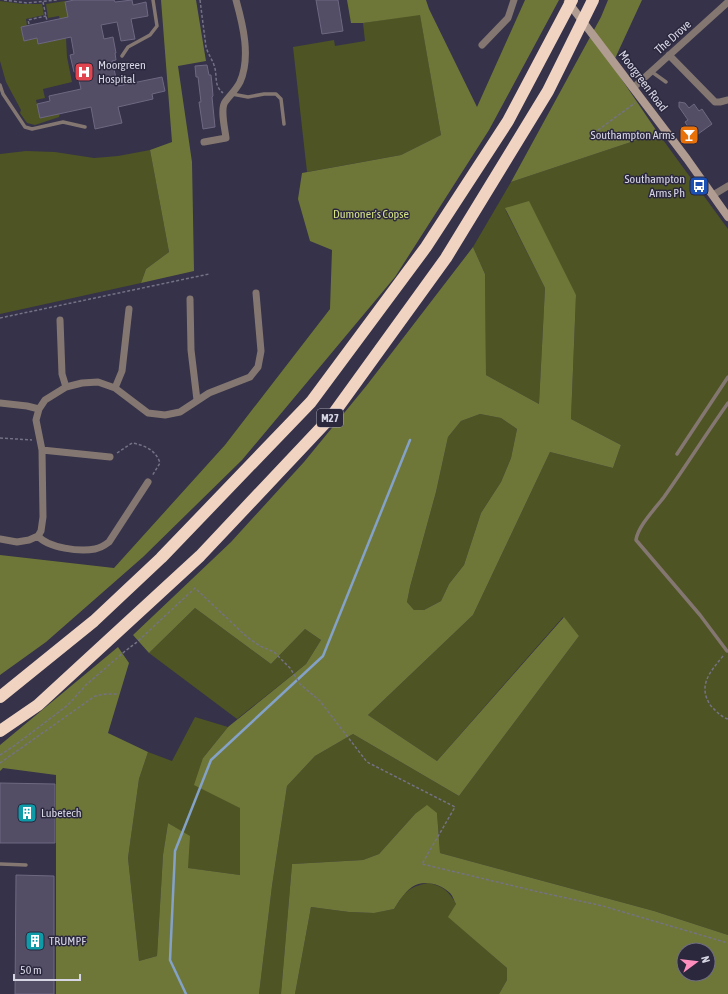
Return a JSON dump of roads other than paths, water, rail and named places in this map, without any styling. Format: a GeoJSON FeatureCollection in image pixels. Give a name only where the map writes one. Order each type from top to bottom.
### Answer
{"type":"FeatureCollection","features":[{"type":"Feature","properties":{"kind":"highway","name":"M27"},"geometry":{"type":"LineString","coordinates":[[0,697],[94,621],[161,558],[311,402],[426,247],[508,122],[572,0]]}},
{"type":"Feature","properties":{"kind":"highway","name":"M27"},"geometry":{"type":"LineString","coordinates":[[0,731],[38,705],[200,556],[330,417],[446,258],[548,91],[593,0]]}},
{"type":"Feature","properties":{"kind":"street"},"geometry":{"type":"LineString","coordinates":[[204,142],[226,138],[222,107],[224,102],[232,94],[240,82],[245,55],[243,29],[236,0]]}},
{"type":"Feature","properties":{"kind":"street"},"geometry":{"type":"LineString","coordinates":[[482,45],[508,18],[514,0]]}},
{"type":"Feature","properties":{"kind":"street","name":"Moorgreen Road"},"geometry":{"type":"LineString","coordinates":[[566,0],[728,217]]}},
{"type":"Feature","properties":{"kind":"street","name":"The Drove"},"geometry":{"type":"LineString","coordinates":[[633,88],[728,2]]}},
{"type":"Feature","properties":{"kind":"street"},"geometry":{"type":"LineString","coordinates":[[669,55],[715,102],[728,100]]}},
{"type":"Feature","properties":{"kind":"street"},"geometry":{"type":"LineString","coordinates":[[713,195],[728,186]]}},
{"type":"Feature","properties":{"kind":"street"},"geometry":{"type":"LineString","coordinates":[[0,539],[29,540],[38,536],[42,526],[42,450],[36,420],[39,409],[45,400],[66,387],[82,383],[98,382],[116,388],[148,413],[165,415],[180,412],[209,393],[250,377],[258,367],[261,351],[256,293]]}},
{"type":"Feature","properties":{"kind":"street"},"geometry":{"type":"LineString","coordinates":[[190,298],[191,350],[197,400]]}},
{"type":"Feature","properties":{"kind":"street"},"geometry":{"type":"LineString","coordinates":[[116,388],[122,371],[129,309]]}},
{"type":"Feature","properties":{"kind":"street"},"geometry":{"type":"LineString","coordinates":[[60,320],[62,374],[66,387]]}},
{"type":"Feature","properties":{"kind":"street"},"geometry":{"type":"LineString","coordinates":[[0,403],[39,409]]}},
{"type":"Feature","properties":{"kind":"street"},"geometry":{"type":"LineString","coordinates":[[42,450],[110,457]]}},
{"type":"Feature","properties":{"kind":"street"},"geometry":{"type":"LineString","coordinates":[[38,536],[43,541],[53,546],[92,550],[101,547],[109,542],[148,482]]}},
{"type":"Feature","properties":{"kind":"lane"},"geometry":{"type":"LineString","coordinates":[[122,56],[128,47],[150,35],[157,26],[153,0]]}},
{"type":"Feature","properties":{"kind":"lane"},"geometry":{"type":"LineString","coordinates":[[651,71],[666,82]]}},
{"type":"Feature","properties":{"kind":"lane"},"geometry":{"type":"LineString","coordinates":[[0,85],[3,94],[25,127],[32,129],[63,122],[85,127]]}},
{"type":"Feature","properties":{"kind":"lane"},"geometry":{"type":"LineString","coordinates":[[232,94],[248,97],[264,94],[276,94],[281,100],[284,124]]}},
{"type":"Feature","properties":{"kind":"lane"},"geometry":{"type":"LineString","coordinates":[[677,454],[728,377]]}},
{"type":"Feature","properties":{"kind":"lane"},"geometry":{"type":"LineString","coordinates":[[727,651],[700,615],[636,540],[636,536],[728,403]]}},
{"type":"Feature","properties":{"kind":"lane"},"geometry":{"type":"LineString","coordinates":[[0,864],[26,865]]}},
{"type":"Feature","properties":{"kind":"waterway"},"geometry":{"type":"LineString","coordinates":[[186,994],[170,960],[175,851],[211,760],[323,656],[410,440]]}},
{"type":"Feature","properties":{"kind":"place","name":"Moorgreen Hospital"},"geometry":{"type":"Point","coordinates":[84,72]}},
{"type":"Feature","properties":{"kind":"place","name":"Southampton Arms"},"geometry":{"type":"Point","coordinates":[689,135]}},
{"type":"Feature","properties":{"kind":"place","name":"Southampton Arms Ph"},"geometry":{"type":"Point","coordinates":[699,186]}},
{"type":"Feature","properties":{"kind":"place","name":"Lubetech"},"geometry":{"type":"Point","coordinates":[27,813]}},
{"type":"Feature","properties":{"kind":"place","name":"TRUMPF"},"geometry":{"type":"Point","coordinates":[35,941]}},
{"type":"Feature","properties":{"kind":"park label","name":"Dumoner's Copse"},"geometry":{"type":"Point","coordinates":[371,214]}}]}
